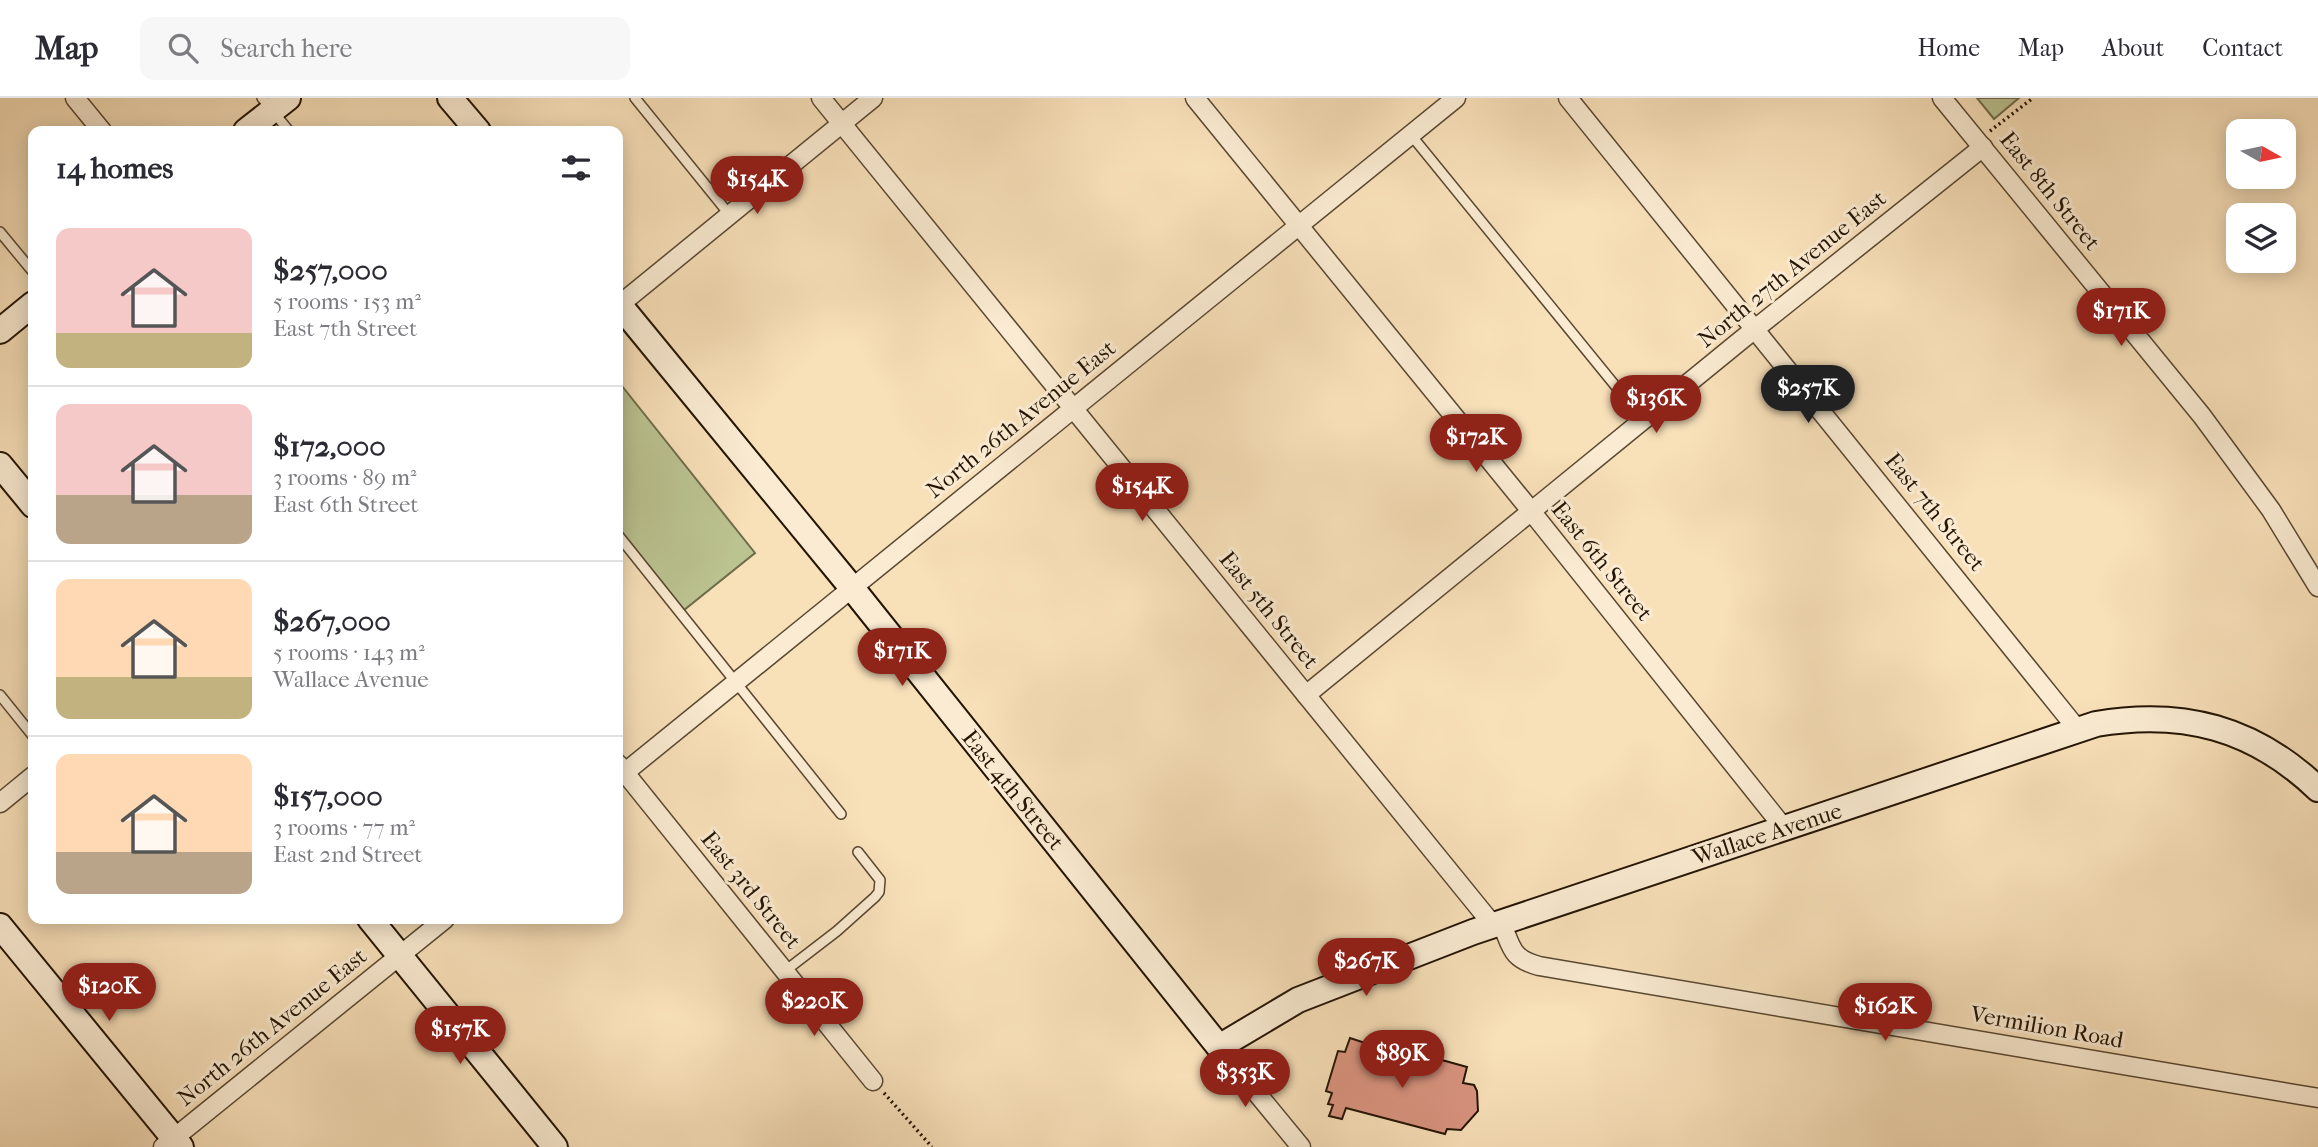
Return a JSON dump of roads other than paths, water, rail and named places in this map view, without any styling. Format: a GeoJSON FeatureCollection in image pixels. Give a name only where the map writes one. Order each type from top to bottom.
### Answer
{"type":"FeatureCollection","features":[{"type":"Feature","properties":{"kind":"main road"},"geometry":{"type":"LineString","coordinates":[[450,98],[474,126]]}},
{"type":"Feature","properties":{"kind":"main road"},"geometry":{"type":"LineString","coordinates":[[251,126],[274,102]]}},
{"type":"Feature","properties":{"kind":"main road"},"geometry":{"type":"LineString","coordinates":[[0,331],[28,308]]}},
{"type":"Feature","properties":{"kind":"main road","name":"East 4th Street"},"geometry":{"type":"LineString","coordinates":[[623,310],[852,589],[1219,1046]]}},
{"type":"Feature","properties":{"kind":"main road"},"geometry":{"type":"LineString","coordinates":[[0,465],[28,499]]}},
{"type":"Feature","properties":{"kind":"main road","name":"Wallace Avenue"},"geometry":{"type":"LineString","coordinates":[[1219,1046],[1298,1000],[1497,923],[2096,724],[2161,718],[2222,729],[2272,751],[2318,789]]}},
{"type":"Feature","properties":{"kind":"main road"},"geometry":{"type":"LineString","coordinates":[[374,924],[555,1147]]}},
{"type":"Feature","properties":{"kind":"main road"},"geometry":{"type":"LineString","coordinates":[[0,926],[173,1144]]}},
{"type":"Feature","properties":{"kind":"street"},"geometry":{"type":"LineString","coordinates":[[75,98],[98,126]]}},
{"type":"Feature","properties":{"kind":"street","name":"East 5th Street"},"geometry":{"type":"LineString","coordinates":[[821,98],[1306,695],[1497,923]]}},
{"type":"Feature","properties":{"kind":"street"},"geometry":{"type":"LineString","coordinates":[[623,300],[873,98]]}},
{"type":"Feature","properties":{"kind":"street","name":"East 6th Street"},"geometry":{"type":"LineString","coordinates":[[1195,98],[1532,512],[1784,828]]}},
{"type":"Feature","properties":{"kind":"street","name":"North 26th Avenue East"},"geometry":{"type":"LineString","coordinates":[[623,770],[852,589],[1456,98]]}},
{"type":"Feature","properties":{"kind":"street","name":"East 7th Street"},"geometry":{"type":"LineString","coordinates":[[1568,98],[2078,730]]}},
{"type":"Feature","properties":{"kind":"street","name":"East 8th Street"},"geometry":{"type":"LineString","coordinates":[[1949,100],[1980,144],[2202,416],[2272,510],[2318,587]]}},
{"type":"Feature","properties":{"kind":"street","name":"North 27th Avenue East"},"geometry":{"type":"LineString","coordinates":[[1306,695],[1980,144]]}},
{"type":"Feature","properties":{"kind":"street","name":"East 3rd Street"},"geometry":{"type":"LineString","coordinates":[[623,776],[873,1081]]}},
{"type":"Feature","properties":{"kind":"street"},"geometry":{"type":"LineString","coordinates":[[0,803],[28,780]]}},
{"type":"Feature","properties":{"kind":"street","name":"Vermilion Road"},"geometry":{"type":"LineString","coordinates":[[1497,923],[1515,956],[1539,966],[2318,1098]]}},
{"type":"Feature","properties":{"kind":"street","name":"North 26th Avenue East"},"geometry":{"type":"LineString","coordinates":[[173,1144],[439,924]]}},
{"type":"Feature","properties":{"kind":"street","name":"East 4th Street"},"geometry":{"type":"LineString","coordinates":[[1219,1046],[1301,1147]]}},
{"type":"Feature","properties":{"kind":"lane"},"geometry":{"type":"LineString","coordinates":[[635,98],[729,214]]}},
{"type":"Feature","properties":{"kind":"lane"},"geometry":{"type":"LineString","coordinates":[[274,102],[286,126]]}},
{"type":"Feature","properties":{"kind":"lane"},"geometry":{"type":"LineString","coordinates":[[1411,135],[1644,421]]}},
{"type":"Feature","properties":{"kind":"lane"},"geometry":{"type":"LineString","coordinates":[[0,232],[28,266]]}},
{"type":"Feature","properties":{"kind":"lane"},"geometry":{"type":"LineString","coordinates":[[623,541],[841,814]]}},
{"type":"Feature","properties":{"kind":"lane"},"geometry":{"type":"LineString","coordinates":[[0,695],[28,730]]}},
{"type":"Feature","properties":{"kind":"lane"},"geometry":{"type":"LineString","coordinates":[[785,971],[837,931],[879,892],[880,880],[858,852]]}}]}
